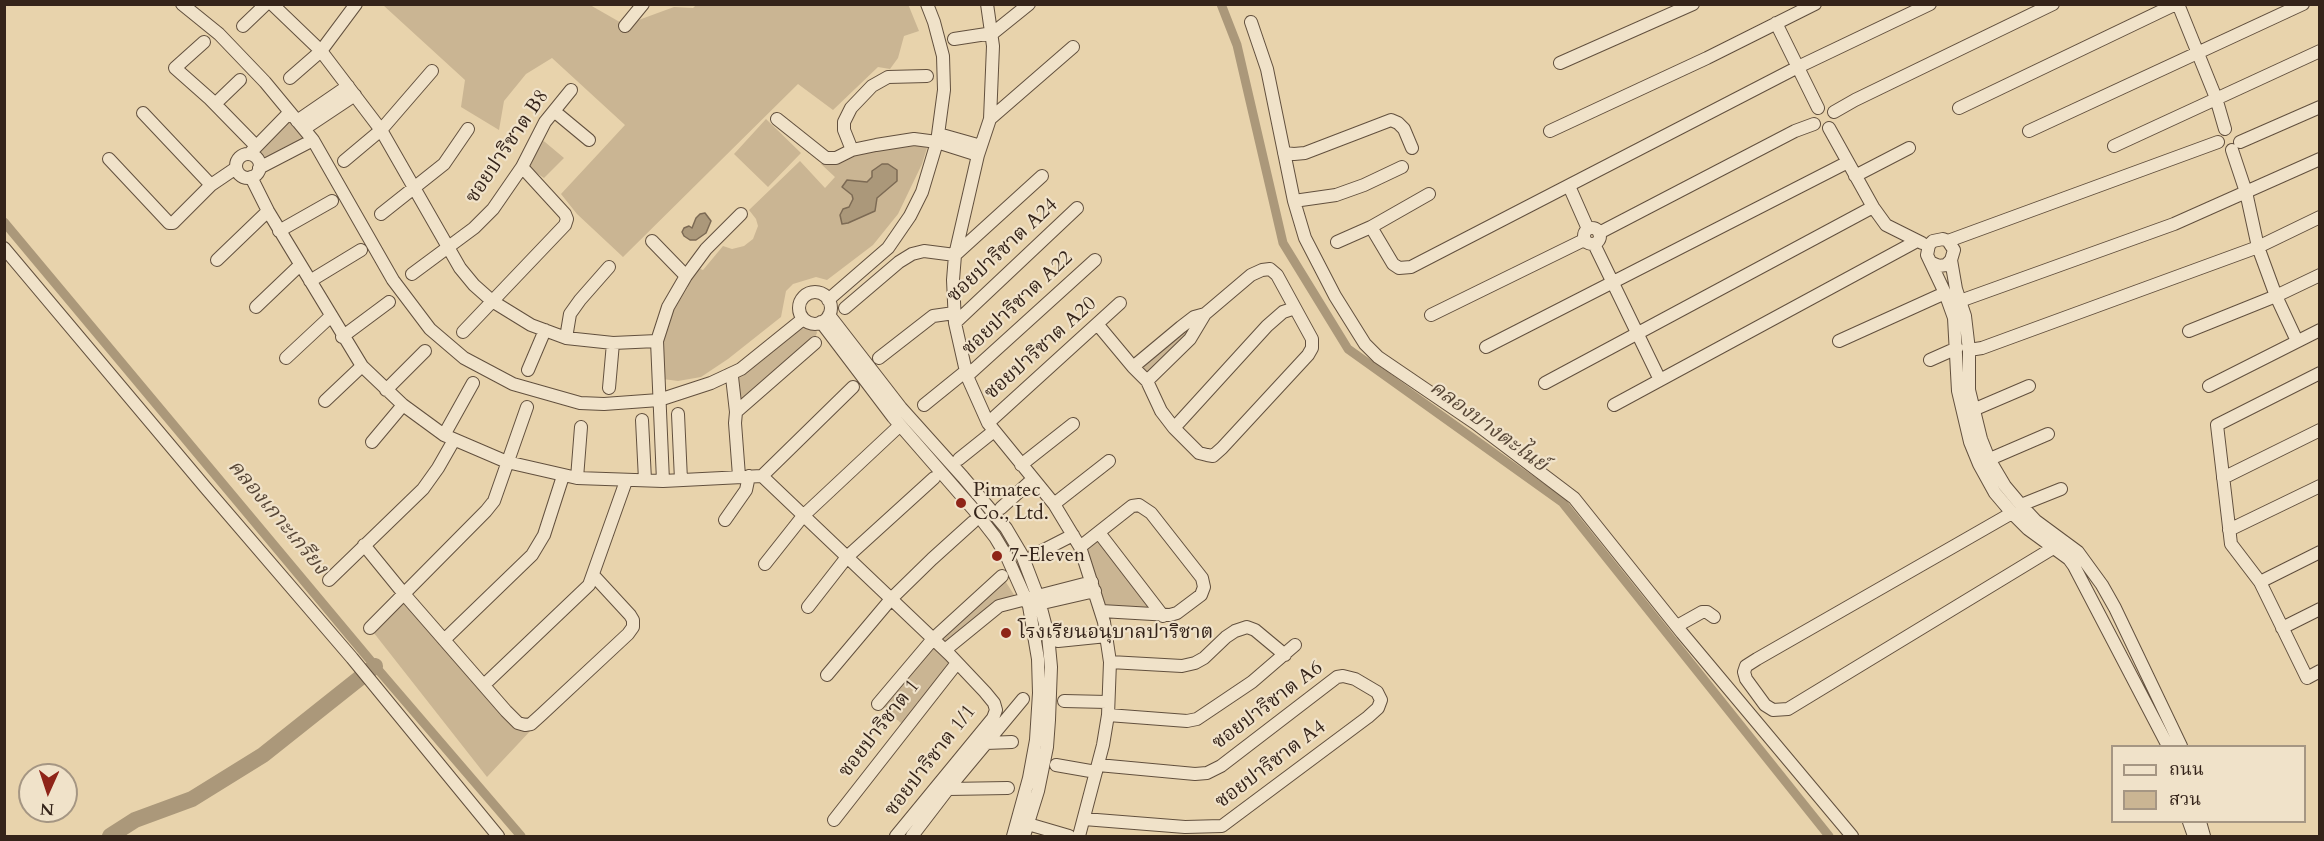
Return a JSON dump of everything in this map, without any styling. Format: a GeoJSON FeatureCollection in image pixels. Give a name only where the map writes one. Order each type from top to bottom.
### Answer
{"type":"FeatureCollection","features":[{"type":"Feature","properties":{"kind":"street"},"geometry":{"type":"LineString","coordinates":[[182,4],[219,34],[265,82],[313,140],[393,280],[430,329],[464,358],[513,384],[580,403],[604,404],[659,400],[711,383],[741,369],[803,319]]}},
{"type":"Feature","properties":{"kind":"street"},"geometry":{"type":"LineString","coordinates":[[243,26],[266,4]]}},
{"type":"Feature","properties":{"kind":"street"},"geometry":{"type":"LineString","coordinates":[[272,4],[321,51],[381,130],[448,247],[474,285],[492,301],[531,325],[566,338],[613,343],[657,340]]}},
{"type":"Feature","properties":{"kind":"street"},"geometry":{"type":"LineString","coordinates":[[290,78],[321,51],[356,4]]}},
{"type":"Feature","properties":{"kind":"street"},"geometry":{"type":"LineString","coordinates":[[625,26],[643,4]]}},
{"type":"Feature","properties":{"kind":"street"},"geometry":{"type":"LineString","coordinates":[[828,300],[888,248],[910,216],[922,192],[938,138],[944,90],[943,56],[927,4]]}},
{"type":"Feature","properties":{"kind":"street"},"geometry":{"type":"LineString","coordinates":[[987,4],[993,33],[990,119],[979,151],[955,255],[954,318],[966,373],[991,427],[1054,504],[1073,535],[1080,547],[1101,611],[1110,662],[1108,715],[1079,837]]}},
{"type":"Feature","properties":{"kind":"street"},"geometry":{"type":"LineString","coordinates":[[954,39],[993,33],[1029,4]]}},
{"type":"Feature","properties":{"kind":"street"},"geometry":{"type":"LineString","coordinates":[[1560,63],[1693,4]]}},
{"type":"Feature","properties":{"kind":"street"},"geometry":{"type":"LineString","coordinates":[[1550,131],[1815,4]]}},
{"type":"Feature","properties":{"kind":"street"},"geometry":{"type":"LineString","coordinates":[[1371,227],[1389,259],[1399,268],[1405,269],[1798,67],[1930,4]]}},
{"type":"Feature","properties":{"kind":"street"},"geometry":{"type":"LineString","coordinates":[[1834,112],[2053,4]]}},
{"type":"Feature","properties":{"kind":"street"},"geometry":{"type":"LineString","coordinates":[[1959,108],[2177,4],[2216,98],[2225,129]]}},
{"type":"Feature","properties":{"kind":"street"},"geometry":{"type":"LineString","coordinates":[[2030,131],[2302,4]]}},
{"type":"Feature","properties":{"kind":"street"},"geometry":{"type":"LineString","coordinates":[[1251,22],[1267,69],[1294,201],[1305,238],[1351,326],[1377,357],[1475,423],[1574,498],[1852,837]]}},
{"type":"Feature","properties":{"kind":"street"},"geometry":{"type":"LineString","coordinates":[[1776,23],[1818,108]]}},
{"type":"Feature","properties":{"kind":"street"},"geometry":{"type":"LineString","coordinates":[[204,42],[175,68],[214,104],[253,150],[256,158],[255,172],[267,211],[342,337],[362,366],[403,405],[449,437],[507,462],[577,478],[663,481],[750,476],[853,387]]}},
{"type":"Feature","properties":{"kind":"street"},"geometry":{"type":"LineString","coordinates":[[990,119],[1073,47]]}},
{"type":"Feature","properties":{"kind":"street"},"geometry":{"type":"LineString","coordinates":[[2114,146],[2319,51]]}},
{"type":"Feature","properties":{"kind":"street"},"geometry":{"type":"LineString","coordinates":[[344,161],[381,130],[432,71]]}},
{"type":"Feature","properties":{"kind":"street"},"geometry":{"type":"LineString","coordinates":[[852,150],[843,122],[851,108],[872,86],[888,76],[927,76]]}},
{"type":"Feature","properties":{"kind":"street"},"geometry":{"type":"LineString","coordinates":[[214,104],[240,80]]}},
{"type":"Feature","properties":{"kind":"street"},"geometry":{"type":"LineString","coordinates":[[109,159],[165,220],[173,223],[211,185],[236,168],[240,157],[351,90]]}},
{"type":"Feature","properties":{"kind":"street","name":"ซอยปาริชาต B8"},"geometry":{"type":"LineString","coordinates":[[411,274],[474,228],[493,209],[522,167],[540,130],[571,90]]}},
{"type":"Feature","properties":{"kind":"street"},"geometry":{"type":"LineString","coordinates":[[1814,124],[1813,115],[1818,108],[1827,107],[1834,112],[1835,118],[1829,128]]}},
{"type":"Feature","properties":{"kind":"street"},"geometry":{"type":"LineString","coordinates":[[2297,341],[2276,296],[2258,247],[2236,146],[2238,133],[2230,128],[2225,129],[2218,137],[2218,142],[2223,149],[2236,146],[2319,107]]}},
{"type":"Feature","properties":{"kind":"street"},"geometry":{"type":"LineString","coordinates":[[554,111],[589,140]]}},
{"type":"Feature","properties":{"kind":"street"},"geometry":{"type":"LineString","coordinates":[[143,113],[211,185]]}},
{"type":"Feature","properties":{"kind":"street"},"geometry":{"type":"LineString","coordinates":[[777,119],[826,158],[836,158],[852,150],[900,140],[938,138],[979,151]]}},
{"type":"Feature","properties":{"kind":"street"},"geometry":{"type":"LineString","coordinates":[[1284,153],[1305,153],[1391,120],[1404,129],[1412,148]]}},
{"type":"Feature","properties":{"kind":"street"},"geometry":{"type":"LineString","coordinates":[[1431,315],[1795,131],[1814,124],[1824,129],[1829,128]]}},
{"type":"Feature","properties":{"kind":"street"},"geometry":{"type":"LineString","coordinates":[[1829,128],[1873,207],[1886,225],[1923,243],[1945,293],[1963,349],[1984,461],[1995,493],[2036,521],[2083,558],[2102,585],[2115,608],[2122,640],[2167,745]]}},
{"type":"Feature","properties":{"kind":"street"},"geometry":{"type":"LineString","coordinates":[[381,214],[444,164],[468,129]]}},
{"type":"Feature","properties":{"kind":"street"},"geometry":{"type":"LineString","coordinates":[[236,168],[243,176],[255,172],[313,140]]}},
{"type":"Feature","properties":{"kind":"street"},"geometry":{"type":"LineString","coordinates":[[1948,242],[2218,142]]}},
{"type":"Feature","properties":{"kind":"street"},"geometry":{"type":"LineString","coordinates":[[1855,176],[1909,148]]}},
{"type":"Feature","properties":{"kind":"street"},"geometry":{"type":"LineString","coordinates":[[1960,301],[2174,224],[2319,159]]}},
{"type":"Feature","properties":{"kind":"street"},"geometry":{"type":"LineString","coordinates":[[1486,347],[1848,162]]}},
{"type":"Feature","properties":{"kind":"street"},"geometry":{"type":"LineString","coordinates":[[463,332],[565,225],[566,214],[522,167]]}},
{"type":"Feature","properties":{"kind":"street"},"geometry":{"type":"LineString","coordinates":[[1294,201],[1336,195],[1402,167]]}},
{"type":"Feature","properties":{"kind":"street"},"geometry":{"type":"LineString","coordinates":[[845,308],[899,262],[912,254],[924,251],[955,255],[1042,176]]}},
{"type":"Feature","properties":{"kind":"street"},"geometry":{"type":"LineString","coordinates":[[1569,186],[1612,282],[1660,380]]}},
{"type":"Feature","properties":{"kind":"street"},"geometry":{"type":"LineString","coordinates":[[1337,242],[1371,227],[1430,194]]}},
{"type":"Feature","properties":{"kind":"street"},"geometry":{"type":"LineString","coordinates":[[279,231],[332,201]]}},
{"type":"Feature","properties":{"kind":"street"},"geometry":{"type":"LineString","coordinates":[[1545,384],[1873,207]]}},
{"type":"Feature","properties":{"kind":"street","name":"ซอยปาริชาต A24"},"geometry":{"type":"LineString","coordinates":[[954,318],[1077,208]]}},
{"type":"Feature","properties":{"kind":"street"},"geometry":{"type":"LineString","coordinates":[[217,260],[267,211]]}},
{"type":"Feature","properties":{"kind":"street"},"geometry":{"type":"LineString","coordinates":[[663,481],[657,340],[668,307],[686,276],[706,249],[741,214]]}},
{"type":"Feature","properties":{"kind":"street"},"geometry":{"type":"LineString","coordinates":[[1930,360],[1963,349],[1983,348],[2258,247],[2319,217]]}},
{"type":"Feature","properties":{"kind":"street"},"geometry":{"type":"LineString","coordinates":[[1614,405],[1923,243],[1938,239],[1948,242],[1954,250],[1951,260],[1946,265],[1932,264]]}},
{"type":"Feature","properties":{"kind":"street"},"geometry":{"type":"LineString","coordinates":[[652,241],[686,276]]}},
{"type":"Feature","properties":{"kind":"street"},"geometry":{"type":"LineString","coordinates":[[4,248],[360,669],[498,837]]}},
{"type":"Feature","properties":{"kind":"street"},"geometry":{"type":"LineString","coordinates":[[310,281],[361,250]]}},
{"type":"Feature","properties":{"kind":"street","name":"ซอยปาริชาต A22"},"geometry":{"type":"LineString","coordinates":[[924,405],[966,373],[1095,260]]}},
{"type":"Feature","properties":{"kind":"street"},"geometry":{"type":"LineString","coordinates":[[1951,260],[1965,316],[1958,391],[1970,442],[1984,461]]}},
{"type":"Feature","properties":{"kind":"street"},"geometry":{"type":"LineString","coordinates":[[256,307],[300,265]]}},
{"type":"Feature","properties":{"kind":"street"},"geometry":{"type":"LineString","coordinates":[[566,338],[570,314],[609,267]]}},
{"type":"Feature","properties":{"kind":"street"},"geometry":{"type":"LineString","coordinates":[[1098,325],[1147,381],[1161,411],[1174,428],[1199,453],[1213,456],[1308,355],[1312,348],[1312,339],[1277,275],[1270,269],[1262,270],[1251,276],[1205,314],[1190,339],[1147,381]]}},
{"type":"Feature","properties":{"kind":"street"},"geometry":{"type":"LineString","coordinates":[[2189,331],[2276,296],[2319,275]]}},
{"type":"Feature","properties":{"kind":"street"},"geometry":{"type":"LineString","coordinates":[[819,293],[828,300],[830,310],[825,319],[812,324],[803,319],[800,314],[800,302],[807,294],[819,293]]}},
{"type":"Feature","properties":{"kind":"street"},"geometry":{"type":"LineString","coordinates":[[1839,341],[1945,293]]}},
{"type":"Feature","properties":{"kind":"street"},"geometry":{"type":"LineString","coordinates":[[342,337],[389,302]]}},
{"type":"Feature","properties":{"kind":"street","name":"ซอยปาริชาต A20"},"geometry":{"type":"LineString","coordinates":[[959,459],[1120,303]]}},
{"type":"Feature","properties":{"kind":"street"},"geometry":{"type":"LineString","coordinates":[[1174,428],[1267,326],[1283,312],[1295,308]]}},
{"type":"Feature","properties":{"kind":"street"},"geometry":{"type":"LineString","coordinates":[[1133,367],[1194,317],[1205,314]]}},
{"type":"Feature","properties":{"kind":"street"},"geometry":{"type":"LineString","coordinates":[[286,358],[330,316]]}},
{"type":"Feature","properties":{"kind":"street"},"geometry":{"type":"LineString","coordinates":[[879,358],[933,316],[954,318]]}},
{"type":"Feature","properties":{"kind":"street"},"geometry":{"type":"LineString","coordinates":[[825,319],[1006,528],[1022,555],[1033,601],[1038,659],[1037,728],[1029,778],[1012,837]]}},
{"type":"Feature","properties":{"kind":"street"},"geometry":{"type":"LineString","coordinates":[[528,370],[545,330]]}},
{"type":"Feature","properties":{"kind":"street"},"geometry":{"type":"LineString","coordinates":[[2209,386],[2319,330]]}},
{"type":"Feature","properties":{"kind":"street"},"geometry":{"type":"LineString","coordinates":[[609,388],[613,343]]}},
{"type":"Feature","properties":{"kind":"street"},"geometry":{"type":"LineString","coordinates":[[736,412],[815,343]]}},
{"type":"Feature","properties":{"kind":"street"},"geometry":{"type":"LineString","coordinates":[[386,390],[425,351]]}},
{"type":"Feature","properties":{"kind":"street"},"geometry":{"type":"LineString","coordinates":[[325,401],[362,366]]}},
{"type":"Feature","properties":{"kind":"street"},"geometry":{"type":"LineString","coordinates":[[2319,373],[2217,425],[2231,544],[2260,582],[2307,678],[2319,671]]}},
{"type":"Feature","properties":{"kind":"street"},"geometry":{"type":"LineString","coordinates":[[725,520],[746,490],[750,476],[735,423],[732,377]]}},
{"type":"Feature","properties":{"kind":"street"},"geometry":{"type":"LineString","coordinates":[[329,580],[423,489],[438,468],[473,383]]}},
{"type":"Feature","properties":{"kind":"street"},"geometry":{"type":"LineString","coordinates":[[1973,410],[2029,386]]}},
{"type":"Feature","properties":{"kind":"street"},"geometry":{"type":"LineString","coordinates":[[372,442],[403,405]]}},
{"type":"Feature","properties":{"kind":"street"},"geometry":{"type":"LineString","coordinates":[[370,628],[486,512],[494,501],[526,407]]}},
{"type":"Feature","properties":{"kind":"street"},"geometry":{"type":"LineString","coordinates":[[678,414],[681,480]]}},
{"type":"Feature","properties":{"kind":"street"},"geometry":{"type":"LineString","coordinates":[[642,420],[645,480]]}},
{"type":"Feature","properties":{"kind":"street"},"geometry":{"type":"LineString","coordinates":[[1021,465],[1073,424]]}},
{"type":"Feature","properties":{"kind":"street"},"geometry":{"type":"LineString","coordinates":[[577,478],[581,427]]}},
{"type":"Feature","properties":{"kind":"street"},"geometry":{"type":"LineString","coordinates":[[765,564],[803,516],[896,429]]}},
{"type":"Feature","properties":{"kind":"street"},"geometry":{"type":"LineString","coordinates":[[2223,478],[2319,430]]}},
{"type":"Feature","properties":{"kind":"street"},"geometry":{"type":"LineString","coordinates":[[1984,461],[2048,434]]}},
{"type":"Feature","properties":{"kind":"street"},"geometry":{"type":"LineString","coordinates":[[1054,504],[1109,461]]}},
{"type":"Feature","properties":{"kind":"street"},"geometry":{"type":"LineString","coordinates":[[444,640],[532,555],[544,535],[563,476]]}},
{"type":"Feature","properties":{"kind":"street"},"geometry":{"type":"LineString","coordinates":[[750,476],[803,516],[951,656]]}},
{"type":"Feature","properties":{"kind":"street"},"geometry":{"type":"LineString","coordinates":[[808,607],[847,557],[934,478]]}},
{"type":"Feature","properties":{"kind":"street"},"geometry":{"type":"LineString","coordinates":[[1001,508],[1033,480]]}},
{"type":"Feature","properties":{"kind":"street"},"geometry":{"type":"LineString","coordinates":[[485,684],[581,594],[594,576],[626,481]]}},
{"type":"Feature","properties":{"kind":"street"},"geometry":{"type":"LineString","coordinates":[[2229,530],[2319,486]]}},
{"type":"Feature","properties":{"kind":"street"},"geometry":{"type":"LineString","coordinates":[[2061,489],[2017,509],[1757,659],[1746,666],[1744,672],[1746,679],[1765,705],[1773,710],[1788,709],[2063,542]]}},
{"type":"Feature","properties":{"kind":"street"},"geometry":{"type":"LineString","coordinates":[[1080,547],[1100,534],[1132,506],[1145,507],[1202,578],[1204,587],[1201,595],[1177,613],[1162,616],[1101,611]]}},
{"type":"Feature","properties":{"kind":"street"},"geometry":{"type":"LineString","coordinates":[[2017,509],[2051,548],[2069,559],[2074,566],[2122,640],[2180,745]]}},
{"type":"Feature","properties":{"kind":"street"},"geometry":{"type":"LineString","coordinates":[[827,675],[891,599],[932,558],[973,522]]}},
{"type":"Feature","properties":{"kind":"street"},"geometry":{"type":"LineString","coordinates":[[1100,534],[1162,616]]}},
{"type":"Feature","properties":{"kind":"street"},"geometry":{"type":"LineString","coordinates":[[1034,555],[1073,535]]}},
{"type":"Feature","properties":{"kind":"street"},"geometry":{"type":"LineString","coordinates":[[364,544],[444,640],[518,723],[525,725],[531,724],[541,715],[633,627],[633,620],[594,576]]}},
{"type":"Feature","properties":{"kind":"street"},"geometry":{"type":"LineString","coordinates":[[2260,582],[2319,552]]}},
{"type":"Feature","properties":{"kind":"street"},"geometry":{"type":"LineString","coordinates":[[878,704],[933,639],[1002,576]]}},
{"type":"Feature","properties":{"kind":"street","name":"ซอยปาริชาต 1"},"geometry":{"type":"LineString","coordinates":[[834,820],[951,656],[996,616],[1004,612],[1033,601],[1093,587]]}},
{"type":"Feature","properties":{"kind":"street"},"geometry":{"type":"LineString","coordinates":[[1033,601],[1048,635],[1051,667],[1047,747],[1038,791],[1026,830],[1069,837]]}},
{"type":"Feature","properties":{"kind":"street"},"geometry":{"type":"LineString","coordinates":[[2282,628],[2319,609]]}},
{"type":"Feature","properties":{"kind":"street"},"geometry":{"type":"LineString","coordinates":[[1677,626],[1702,612],[1714,616]]}},
{"type":"Feature","properties":{"kind":"street"},"geometry":{"type":"LineString","coordinates":[[1110,662],[1182,666],[1204,658],[1235,631],[1247,627],[1255,630],[1285,655]]}},
{"type":"Feature","properties":{"kind":"street"},"geometry":{"type":"LineString","coordinates":[[1058,640],[1107,636]]}},
{"type":"Feature","properties":{"kind":"street"},"geometry":{"type":"LineString","coordinates":[[1108,715],[1187,721],[1197,719],[1252,682],[1295,645]]}},
{"type":"Feature","properties":{"kind":"street","name":"ซอยปาริชาต 1/1"},"geometry":{"type":"LineString","coordinates":[[897,837],[993,718],[996,710],[994,703],[951,656]]}},
{"type":"Feature","properties":{"kind":"street","name":"ซอยปาริชาต A6"},"geometry":{"type":"LineString","coordinates":[[1056,765],[1097,769],[1207,773],[1221,766],[1337,677],[1355,679],[1377,692],[1381,700],[1378,708],[1368,717]]}},
{"type":"Feature","properties":{"kind":"street"},"geometry":{"type":"LineString","coordinates":[[912,837],[948,789],[1023,699]]}},
{"type":"Feature","properties":{"kind":"street"},"geometry":{"type":"LineString","coordinates":[[1064,701],[1107,702]]}},
{"type":"Feature","properties":{"kind":"street","name":"ซอยปาริชาต A4"},"geometry":{"type":"LineString","coordinates":[[1084,819],[1222,826],[1368,717]]}},
{"type":"Feature","properties":{"kind":"street"},"geometry":{"type":"LineString","coordinates":[[986,743],[1011,742]]}},
{"type":"Feature","properties":{"kind":"street"},"geometry":{"type":"LineString","coordinates":[[948,789],[1008,788]]}},
{"type":"Feature","properties":{"kind":"street"},"geometry":{"type":"LineString","coordinates":[[1167,825],[1177,837]]}},
{"type":"Feature","properties":{"kind":"green space"},"geometry":{"type":"Polygon","coordinates":[[[908,4],[919,31],[904,36],[898,58],[890,69],[878,67],[833,110],[798,84],[623,257],[577,214],[561,194],[625,125],[552,58],[526,74],[504,101],[499,130],[461,107],[465,80],[383,5],[590,5],[625,25],[674,7],[693,8],[696,5],[908,4]]]}},
{"type":"Feature","properties":{"kind":"green space"},"geometry":{"type":"Polygon","coordinates":[[[290,114],[310,139],[261,166],[256,155],[290,114]]]}},
{"type":"Feature","properties":{"kind":"green space"},"geometry":{"type":"Polygon","coordinates":[[[766,119],[801,153],[768,187],[734,154],[766,119]]]}},
{"type":"Feature","properties":{"kind":"green space"},"geometry":{"type":"Polygon","coordinates":[[[539,137],[564,158],[544,178],[526,166],[539,137]]]}},
{"type":"Feature","properties":{"kind":"green space"},"geometry":{"type":"Polygon","coordinates":[[[918,145],[927,148],[922,164],[898,214],[873,245],[827,280],[816,277],[793,284],[786,291],[781,317],[701,377],[678,381],[663,379],[662,349],[671,315],[688,287],[684,283],[696,267],[703,270],[723,246],[732,249],[744,246],[753,239],[758,226],[749,210],[800,161],[825,188],[835,177],[821,164],[888,146],[918,145]]]}},
{"type":"Feature","properties":{"kind":"green space"},"geometry":{"type":"Polygon","coordinates":[[[1205,314],[1147,381],[1133,367],[1205,314]]]}},
{"type":"Feature","properties":{"kind":"green space"},"geometry":{"type":"Polygon","coordinates":[[[803,322],[815,326],[817,333],[814,339],[738,408],[732,377],[803,322]]]}},
{"type":"Feature","properties":{"kind":"green space"},"geometry":{"type":"Polygon","coordinates":[[[1100,534],[1163,616],[1101,611],[1081,547],[1100,534]]]}},
{"type":"Feature","properties":{"kind":"green space"},"geometry":{"type":"Polygon","coordinates":[[[1002,576],[1018,601],[999,606],[945,650],[957,663],[906,727],[878,704],[1002,576]]]}},
{"type":"Feature","properties":{"kind":"green space"},"geometry":{"type":"Polygon","coordinates":[[[404,594],[506,711],[533,728],[487,777],[370,628],[404,594]]]}},
{"type":"Feature","properties":{"kind":"shaded area"},"geometry":{"type":"Polygon","coordinates":[[[882,164],[888,164],[897,170],[897,181],[877,198],[875,211],[842,224],[840,215],[843,209],[849,207],[853,199],[852,195],[842,187],[847,180],[867,182],[872,177],[872,171],[882,164]]]}},
{"type":"Feature","properties":{"kind":"shaded area"},"geometry":{"type":"Polygon","coordinates":[[[705,213],[711,221],[706,233],[696,240],[690,240],[684,236],[682,232],[684,228],[689,226],[692,228],[696,218],[705,213]]]}},
{"type":"Feature","properties":{"kind":"waterway","name":"คลองบางตะไนย์"},"geometry":{"type":"LineString","coordinates":[[1221,4],[1237,45],[1283,243],[1348,349],[1562,502],[1829,836]]}},
{"type":"Feature","properties":{"kind":"waterway","name":"คลองเกาะเกรียง"},"geometry":{"type":"LineString","coordinates":[[4,222],[375,666],[521,836]]}},
{"type":"Feature","properties":{"kind":"waterway"},"geometry":{"type":"LineString","coordinates":[[110,836],[135,820],[192,799],[263,755],[375,666]]}},
{"type":"Feature","properties":{"kind":"place","name":"Pimatec Co., Ltd."},"geometry":{"type":"Point","coordinates":[961,503]}},
{"type":"Feature","properties":{"kind":"place","name":"7-Eleven"},"geometry":{"type":"Point","coordinates":[997,556]}},
{"type":"Feature","properties":{"kind":"place","name":"โรงเรียนอนุบาลปาริชาต"},"geometry":{"type":"Point","coordinates":[1006,633]}}]}
